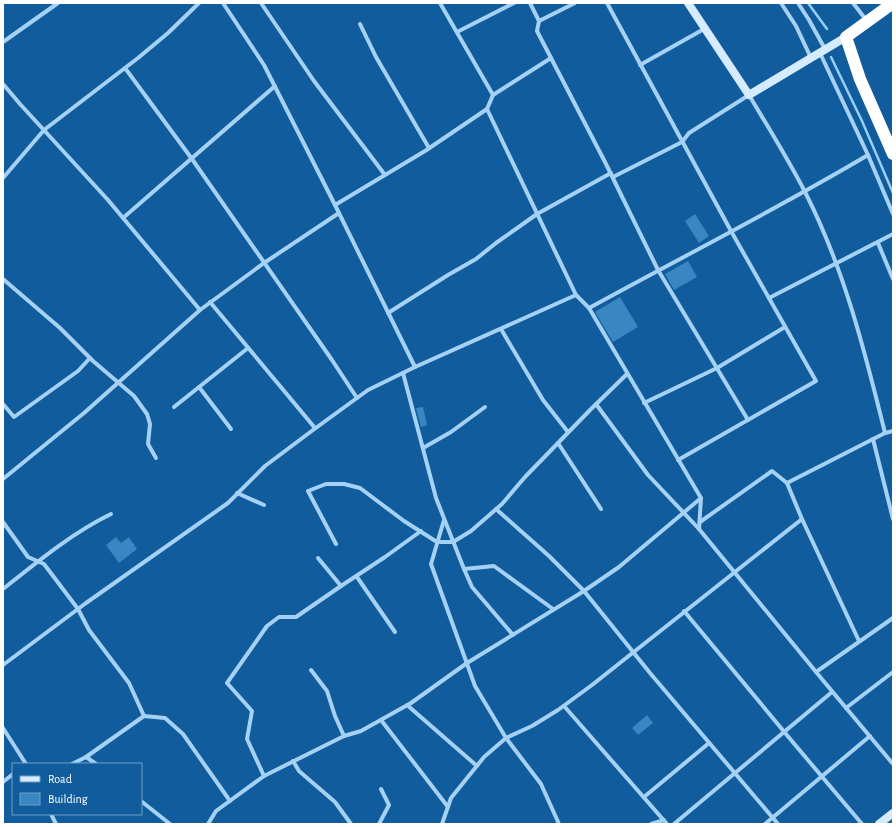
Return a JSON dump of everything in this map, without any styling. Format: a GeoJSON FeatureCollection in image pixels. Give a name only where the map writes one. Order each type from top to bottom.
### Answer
{"type":"FeatureCollection","features":[{"type":"Feature","properties":{"kind":"highway"},"geometry":{"type":"LineString","coordinates":[[893,3],[846,37],[860,79],[893,154]]}},
{"type":"Feature","properties":{"kind":"street"},"geometry":{"type":"LineString","coordinates":[[3,42],[58,3]]}},
{"type":"Feature","properties":{"kind":"street"},"geometry":{"type":"LineString","coordinates":[[3,178],[44,130],[168,33],[199,3]]}},
{"type":"Feature","properties":{"kind":"street"},"geometry":{"type":"LineString","coordinates":[[223,3],[264,65],[415,367]]}},
{"type":"Feature","properties":{"kind":"street"},"geometry":{"type":"LineString","coordinates":[[261,3],[314,81],[385,175]]}},
{"type":"Feature","properties":{"kind":"street"},"geometry":{"type":"LineString","coordinates":[[440,3],[493,95]]}},
{"type":"Feature","properties":{"kind":"street"},"geometry":{"type":"LineString","coordinates":[[457,32],[514,3]]}},
{"type":"Feature","properties":{"kind":"street"},"geometry":{"type":"LineString","coordinates":[[530,3],[539,21],[537,31],[612,175],[658,270],[748,420]]}},
{"type":"Feature","properties":{"kind":"street"},"geometry":{"type":"LineString","coordinates":[[539,21],[574,3]]}},
{"type":"Feature","properties":{"kind":"street"},"geometry":{"type":"LineString","coordinates":[[606,3],[731,231],[816,381],[678,460]]}},
{"type":"Feature","properties":{"kind":"street"},"geometry":{"type":"LineString","coordinates":[[688,3],[749,96],[805,192],[835,264],[862,341],[885,433]]}},
{"type":"Feature","properties":{"kind":"street"},"geometry":{"type":"LineString","coordinates":[[781,3],[796,26],[811,58]]}},
{"type":"Feature","properties":{"kind":"street"},"geometry":{"type":"LineString","coordinates":[[798,3],[809,20],[893,214]]}},
{"type":"Feature","properties":{"kind":"street"},"geometry":{"type":"LineString","coordinates":[[853,3],[867,21]]}},
{"type":"Feature","properties":{"kind":"street"},"geometry":{"type":"LineString","coordinates":[[360,24],[376,57],[429,148]]}},
{"type":"Feature","properties":{"kind":"street"},"geometry":{"type":"LineString","coordinates":[[640,65],[704,29]]}},
{"type":"Feature","properties":{"kind":"street"},"geometry":{"type":"LineString","coordinates":[[388,313],[476,259],[537,214],[612,175],[682,142],[689,133],[846,37]]}},
{"type":"Feature","properties":{"kind":"street"},"geometry":{"type":"LineString","coordinates":[[335,205],[429,148],[487,109],[493,95],[552,58]]}},
{"type":"Feature","properties":{"kind":"street"},"geometry":{"type":"LineString","coordinates":[[125,68],[192,159],[332,360],[356,398]]}},
{"type":"Feature","properties":{"kind":"street"},"geometry":{"type":"LineString","coordinates":[[3,84],[123,218],[200,310]]}},
{"type":"Feature","properties":{"kind":"street"},"geometry":{"type":"LineString","coordinates":[[123,218],[275,86]]}},
{"type":"Feature","properties":{"kind":"street"},"geometry":{"type":"LineString","coordinates":[[487,109],[576,295],[589,308],[701,498],[699,529]]}},
{"type":"Feature","properties":{"kind":"street"},"geometry":{"type":"LineString","coordinates":[[589,308],[805,192],[868,156]]}},
{"type":"Feature","properties":{"kind":"street"},"geometry":{"type":"LineString","coordinates":[[3,479],[84,413],[117,382],[210,302],[264,262],[339,213]]}},
{"type":"Feature","properties":{"kind":"street"},"geometry":{"type":"LineString","coordinates":[[769,298],[893,234]]}},
{"type":"Feature","properties":{"kind":"street"},"geometry":{"type":"LineString","coordinates":[[878,243],[893,279]]}},
{"type":"Feature","properties":{"kind":"street"},"geometry":{"type":"LineString","coordinates":[[3,279],[60,328],[90,358],[134,396],[147,414],[150,424],[148,444],[156,458]]}},
{"type":"Feature","properties":{"kind":"street"},"geometry":{"type":"LineString","coordinates":[[3,665],[78,609],[228,503],[265,466],[368,390],[415,367],[576,295]]}},
{"type":"Feature","properties":{"kind":"street"},"geometry":{"type":"LineString","coordinates":[[210,302],[315,428]]}},
{"type":"Feature","properties":{"kind":"street"},"geometry":{"type":"LineString","coordinates":[[644,403],[717,368],[785,327]]}},
{"type":"Feature","properties":{"kind":"street"},"geometry":{"type":"LineString","coordinates":[[501,329],[543,400],[568,432]]}},
{"type":"Feature","properties":{"kind":"street"},"geometry":{"type":"LineString","coordinates":[[174,408],[248,348]]}},
{"type":"Feature","properties":{"kind":"street"},"geometry":{"type":"LineString","coordinates":[[3,404],[14,417],[78,371],[90,358]]}},
{"type":"Feature","properties":{"kind":"street"},"geometry":{"type":"LineString","coordinates":[[403,373],[436,498],[464,570],[472,587],[513,635]]}},
{"type":"Feature","properties":{"kind":"street"},"geometry":{"type":"LineString","coordinates":[[336,544],[308,491],[326,484],[344,484],[360,488],[438,542],[453,542],[471,531],[496,509],[568,432],[627,374]]}},
{"type":"Feature","properties":{"kind":"street"},"geometry":{"type":"LineString","coordinates":[[199,387],[231,429]]}},
{"type":"Feature","properties":{"kind":"street"},"geometry":{"type":"LineString","coordinates":[[596,404],[648,475],[699,529],[832,692],[893,764]]}},
{"type":"Feature","properties":{"kind":"street"},"geometry":{"type":"LineString","coordinates":[[423,448],[452,432],[485,406]]}},
{"type":"Feature","properties":{"kind":"street"},"geometry":{"type":"LineString","coordinates":[[787,483],[885,433],[893,431]]}},
{"type":"Feature","properties":{"kind":"street"},"geometry":{"type":"LineString","coordinates":[[873,439],[893,519]]}},
{"type":"Feature","properties":{"kind":"street"},"geometry":{"type":"LineString","coordinates":[[558,443],[601,509]]}},
{"type":"Feature","properties":{"kind":"street"},"geometry":{"type":"LineString","coordinates":[[700,522],[772,471],[787,483],[859,642]]}},
{"type":"Feature","properties":{"kind":"street"},"geometry":{"type":"LineString","coordinates":[[237,493],[264,505]]}},
{"type":"Feature","properties":{"kind":"street"},"geometry":{"type":"LineString","coordinates":[[887,496],[893,496]]}},
{"type":"Feature","properties":{"kind":"street"},"geometry":{"type":"LineString","coordinates":[[208,824],[216,811],[264,776],[344,736],[361,731],[407,705],[467,663],[584,591],[619,567],[701,498]]}},
{"type":"Feature","properties":{"kind":"street"},"geometry":{"type":"LineString","coordinates":[[496,509],[549,556],[584,591],[633,653],[778,824]]}},
{"type":"Feature","properties":{"kind":"street"},"geometry":{"type":"LineString","coordinates":[[3,589],[38,561],[91,524],[112,514]]}},
{"type":"Feature","properties":{"kind":"street"},"geometry":{"type":"LineString","coordinates":[[442,824],[451,798],[484,757],[506,738],[532,726],[564,706],[802,519]]}},
{"type":"Feature","properties":{"kind":"street"},"geometry":{"type":"LineString","coordinates":[[444,520],[431,564],[474,686],[506,738],[541,784],[560,824]]}},
{"type":"Feature","properties":{"kind":"street"},"geometry":{"type":"LineString","coordinates":[[3,522],[28,557],[44,564],[78,609],[89,630],[129,683],[144,716]]}},
{"type":"Feature","properties":{"kind":"street"},"geometry":{"type":"LineString","coordinates":[[264,776],[247,739],[252,711],[227,683],[267,626],[279,617],[296,617],[421,531]]}},
{"type":"Feature","properties":{"kind":"street"},"geometry":{"type":"LineString","coordinates":[[318,558],[341,586]]}},
{"type":"Feature","properties":{"kind":"street"},"geometry":{"type":"LineString","coordinates":[[464,570],[494,566],[553,609]]}},
{"type":"Feature","properties":{"kind":"street"},"geometry":{"type":"LineString","coordinates":[[356,577],[395,632]]}},
{"type":"Feature","properties":{"kind":"street"},"geometry":{"type":"LineString","coordinates":[[684,611],[862,824]]}},
{"type":"Feature","properties":{"kind":"street"},"geometry":{"type":"LineString","coordinates":[[816,672],[893,618]]}},
{"type":"Feature","properties":{"kind":"street"},"geometry":{"type":"LineString","coordinates":[[311,670],[327,691],[335,716],[344,736]]}},
{"type":"Feature","properties":{"kind":"street"},"geometry":{"type":"LineString","coordinates":[[846,708],[893,672]]}},
{"type":"Feature","properties":{"kind":"street"},"geometry":{"type":"LineString","coordinates":[[674,824],[832,692]]}},
{"type":"Feature","properties":{"kind":"street"},"geometry":{"type":"LineString","coordinates":[[407,705],[477,766]]}},
{"type":"Feature","properties":{"kind":"street"},"geometry":{"type":"LineString","coordinates":[[564,706],[667,824]]}},
{"type":"Feature","properties":{"kind":"street"},"geometry":{"type":"LineString","coordinates":[[74,763],[86,757],[144,716],[165,718],[183,734],[230,801]]}},
{"type":"Feature","properties":{"kind":"street"},"geometry":{"type":"LineString","coordinates":[[381,720],[448,808]]}},
{"type":"Feature","properties":{"kind":"street"},"geometry":{"type":"LineString","coordinates":[[3,728],[24,763]]}},
{"type":"Feature","properties":{"kind":"street"},"geometry":{"type":"LineString","coordinates":[[765,824],[870,736]]}},
{"type":"Feature","properties":{"kind":"street"},"geometry":{"type":"LineString","coordinates":[[644,797],[709,743]]}},
{"type":"Feature","properties":{"kind":"street"},"geometry":{"type":"LineString","coordinates":[[86,757],[95,763]]}},
{"type":"Feature","properties":{"kind":"street"},"geometry":{"type":"LineString","coordinates":[[293,761],[299,771],[335,802],[351,824]]}},
{"type":"Feature","properties":{"kind":"street"},"geometry":{"type":"LineString","coordinates":[[3,782],[12,775]]}},
{"type":"Feature","properties":{"kind":"street"},"geometry":{"type":"LineString","coordinates":[[379,824],[389,805],[381,789]]}},
{"type":"Feature","properties":{"kind":"street"},"geometry":{"type":"LineString","coordinates":[[142,802],[170,824]]}},
{"type":"Feature","properties":{"kind":"street"},"geometry":{"type":"LineString","coordinates":[[879,824],[893,813]]}},
{"type":"Feature","properties":{"kind":"street"},"geometry":{"type":"LineString","coordinates":[[52,815],[56,824]]}},
{"type":"Feature","properties":{"kind":"street"},"geometry":{"type":"LineString","coordinates":[[651,824],[664,820]]}},
{"type":"Feature","properties":{"kind":"building"},"geometry":{"type":"Polygon","coordinates":[[[695,214],[709,236],[699,243],[685,221],[695,214]]]}},
{"type":"Feature","properties":{"kind":"building"},"geometry":{"type":"Polygon","coordinates":[[[688,261],[697,277],[674,290],[665,274],[688,261]]]}},
{"type":"Feature","properties":{"kind":"building"},"geometry":{"type":"Polygon","coordinates":[[[620,297],[638,327],[613,342],[595,312],[620,297]]]}},
{"type":"Feature","properties":{"kind":"building"},"geometry":{"type":"Polygon","coordinates":[[[423,407],[427,425],[421,427],[416,408],[423,407]]]}},
{"type":"Feature","properties":{"kind":"building"},"geometry":{"type":"Polygon","coordinates":[[[116,537],[121,543],[129,537],[137,549],[119,563],[106,545],[116,537]]]}},
{"type":"Feature","properties":{"kind":"building"},"geometry":{"type":"Polygon","coordinates":[[[647,715],[653,723],[638,735],[632,728],[647,715]]]}},
{"type":"Feature","properties":{"kind":"waterway"},"geometry":{"type":"LineString","coordinates":[[808,3],[827,29]]}},
{"type":"Feature","properties":{"kind":"waterway"},"geometry":{"type":"LineString","coordinates":[[831,57],[862,121],[893,193]]}}]}
